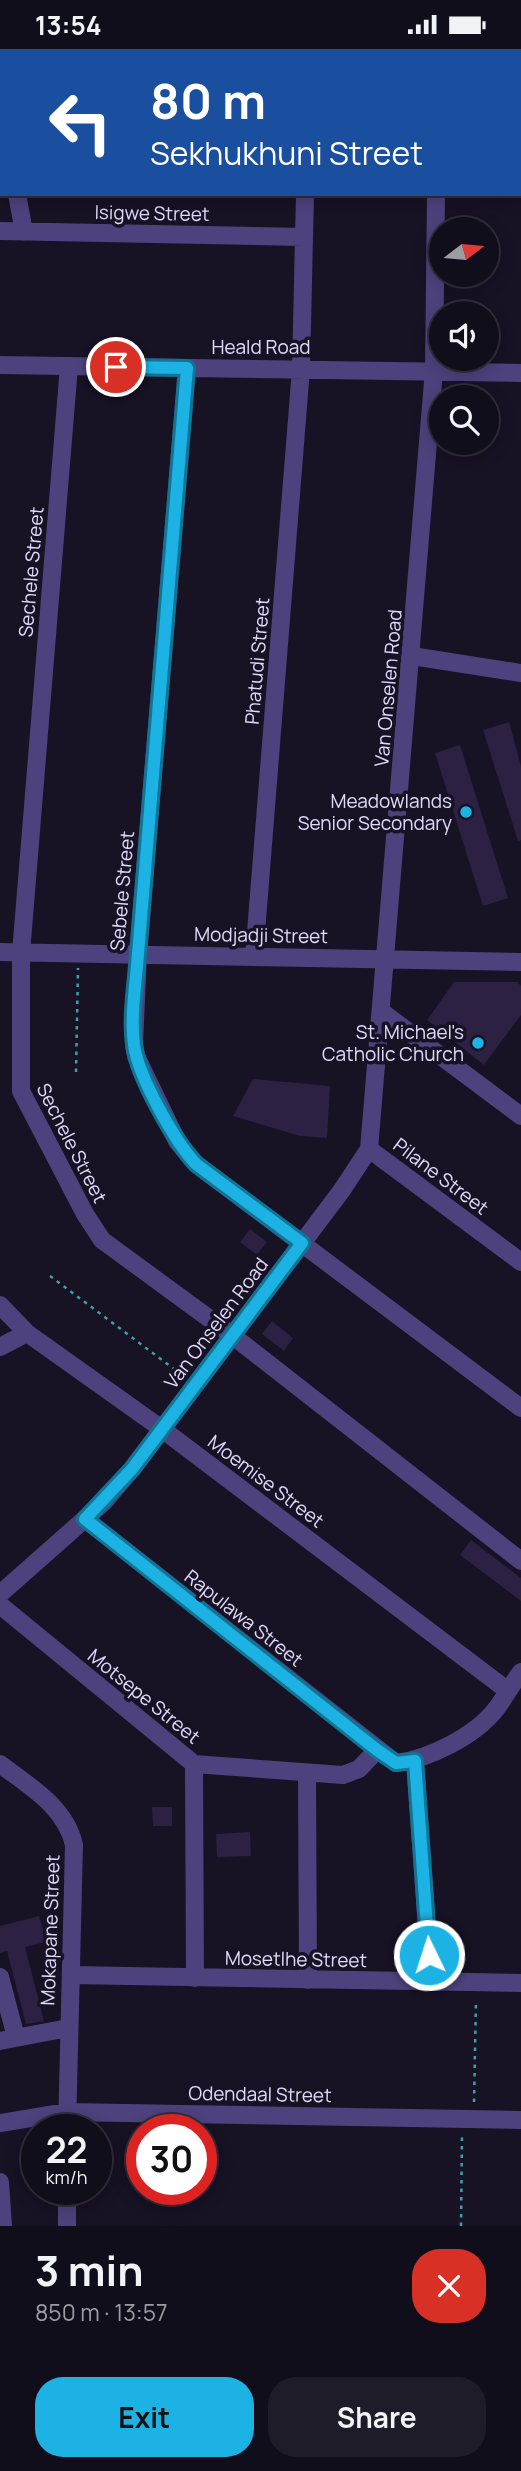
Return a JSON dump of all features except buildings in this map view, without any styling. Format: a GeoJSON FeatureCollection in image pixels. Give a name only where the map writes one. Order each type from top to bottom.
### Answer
{"type":"FeatureCollection","features":[{"type":"Feature","properties":{"kind":"street"},"geometry":{"type":"LineString","coordinates":[[17,196],[24,232]]}},
{"type":"Feature","properties":{"kind":"street","name":"Phatudi Street"},"geometry":{"type":"LineString","coordinates":[[254,957],[302,369],[305,196]]}},
{"type":"Feature","properties":{"kind":"street","name":"Van Onselen Road"},"geometry":{"type":"LineString","coordinates":[[434,301],[436,196]]}},
{"type":"Feature","properties":{"kind":"street","name":"Isigwe Street"},"geometry":{"type":"LineString","coordinates":[[0,232],[304,237]]}},
{"type":"Feature","properties":{"kind":"street","name":"Heald Road"},"geometry":{"type":"LineString","coordinates":[[0,365],[429,370]]}},
{"type":"Feature","properties":{"kind":"street","name":"Sechele Street"},"geometry":{"type":"LineString","coordinates":[[69,366],[21,953],[21,1091],[85,1214],[102,1240],[233,1336],[521,1561]]}},
{"type":"Feature","properties":{"kind":"street","name":"Sebele Street"},"geometry":{"type":"LineString","coordinates":[[187,368],[138,954],[134,1044],[145,1076],[177,1141],[196,1164],[521,1408]]}},
{"type":"Feature","properties":{"kind":"street","name":"Van Onselen Road"},"geometry":{"type":"LineString","coordinates":[[0,1594],[112,1493],[233,1336],[369,1149],[412,656],[433,371]]}},
{"type":"Feature","properties":{"kind":"street","name":"Heald Road"},"geometry":{"type":"LineString","coordinates":[[462,371],[521,373]]}},
{"type":"Feature","properties":{"kind":"street"},"geometry":{"type":"LineString","coordinates":[[412,656],[521,673]]}},
{"type":"Feature","properties":{"kind":"street","name":"Modjadji Street"},"geometry":{"type":"LineString","coordinates":[[0,952],[521,962]]}},
{"type":"Feature","properties":{"kind":"street"},"geometry":{"type":"LineString","coordinates":[[382,1012],[521,1116]]}},
{"type":"Feature","properties":{"kind":"street","name":"Pilane Street"},"geometry":{"type":"LineString","coordinates":[[369,1149],[521,1262]]}},
{"type":"Feature","properties":{"kind":"street","name":"Moemise Street"},"geometry":{"type":"LineString","coordinates":[[0,1305],[27,1333],[162,1429],[507,1690]]}},
{"type":"Feature","properties":{"kind":"street"},"geometry":{"type":"LineString","coordinates":[[0,1347],[27,1333]]}},
{"type":"Feature","properties":{"kind":"street","name":"Rapulawa Street"},"geometry":{"type":"LineString","coordinates":[[85,1519],[377,1750],[396,1763],[415,1761]]}},
{"type":"Feature","properties":{"kind":"street","name":"Motsepe Street"},"geometry":{"type":"LineString","coordinates":[[0,1605],[194,1764],[195,1978]]}},
{"type":"Feature","properties":{"kind":"street"},"geometry":{"type":"LineString","coordinates":[[431,1982],[415,1761],[462,1737],[481,1723],[495,1710],[521,1672]]}},
{"type":"Feature","properties":{"kind":"street"},"geometry":{"type":"LineString","coordinates":[[194,1764],[344,1775],[359,1769],[377,1750]]}},
{"type":"Feature","properties":{"kind":"street","name":"Mokapane Street"},"geometry":{"type":"LineString","coordinates":[[0,1764],[60,1813],[72,1833],[74,1845],[67,2114]]}},
{"type":"Feature","properties":{"kind":"street"},"geometry":{"type":"LineString","coordinates":[[307,1774],[308,1980]]}},
{"type":"Feature","properties":{"kind":"street","name":"Mosetlhe Street"},"geometry":{"type":"LineString","coordinates":[[71,1975],[521,1983]]}},
{"type":"Feature","properties":{"kind":"street"},"geometry":{"type":"LineString","coordinates":[[0,1977],[8,2039],[68,2028]]}},
{"type":"Feature","properties":{"kind":"street","name":"Odendaal Street"},"geometry":{"type":"LineString","coordinates":[[112,2121],[521,2120]]}},
{"type":"Feature","properties":{"kind":"street","name":"Odendaal Street"},"geometry":{"type":"LineString","coordinates":[[0,2123],[21,2122]]}},
{"type":"Feature","properties":{"kind":"street"},"geometry":{"type":"LineString","coordinates":[[0,2182],[3,2226]]}},
{"type":"Feature","properties":{"kind":"street"},"geometry":{"type":"LineString","coordinates":[[67,2205],[67,2226]]}},
{"type":"Feature","properties":{"kind":"path"},"geometry":{"type":"LineString","coordinates":[[76,1072],[78,954]]}},
{"type":"Feature","properties":{"kind":"path"},"geometry":{"type":"LineString","coordinates":[[50,1276],[195,1386]]}},
{"type":"Feature","properties":{"kind":"path"},"geometry":{"type":"LineString","coordinates":[[461,2226],[476,1983]]}},
{"type":"Feature","properties":{"kind":"place","name":"Meadowlands Senior Secondary"},"geometry":{"type":"Point","coordinates":[466,812]}},
{"type":"Feature","properties":{"kind":"place","name":"St. Michael's Catholic Church"},"geometry":{"type":"Point","coordinates":[478,1043]}},
{"type":"Feature","properties":{"kind":"route"},"geometry":{"type":"LineString","coordinates":[[116,367],[187,368],[138,954],[134,1022],[136,1056],[184,1151],[196,1164],[302,1243],[132,1469],[104,1502],[85,1519],[377,1750],[396,1763],[415,1761],[429,1955]]}}]}
